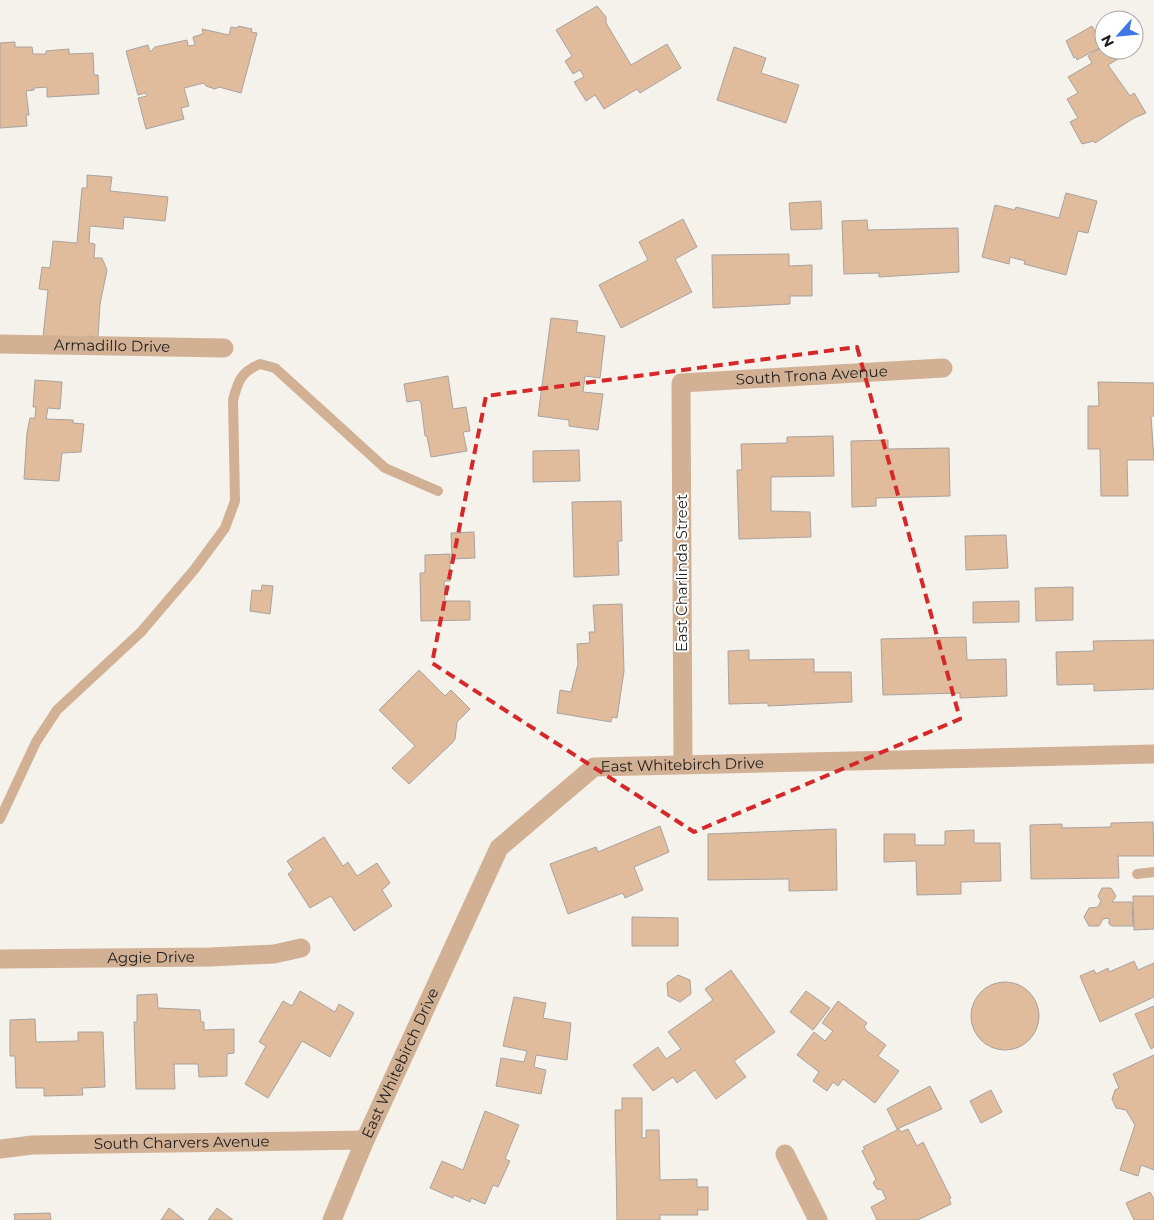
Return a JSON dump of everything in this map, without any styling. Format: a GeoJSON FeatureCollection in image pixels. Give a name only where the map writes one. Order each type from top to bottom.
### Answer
{"type":"FeatureCollection","features":[{"type":"Feature","properties":{"kind":"street","name":"Armadillo Drive"},"geometry":{"type":"LineString","coordinates":[[0,344],[224,348]]}},
{"type":"Feature","properties":{"kind":"street","name":"South Trona Avenue"},"geometry":{"type":"LineString","coordinates":[[681,383],[944,368]]}},
{"type":"Feature","properties":{"kind":"street","name":"East Charlinda Street"},"geometry":{"type":"LineString","coordinates":[[681,383],[683,764]]}},
{"type":"Feature","properties":{"kind":"street","name":"East Whitebirch Drive"},"geometry":{"type":"LineString","coordinates":[[332,1220],[365,1140],[499,848],[594,767],[1154,754]]}},
{"type":"Feature","properties":{"kind":"street","name":"Aggie Drive"},"geometry":{"type":"LineString","coordinates":[[0,959],[210,957],[274,954],[301,948]]}},
{"type":"Feature","properties":{"kind":"street","name":"South Charvers Avenue"},"geometry":{"type":"LineString","coordinates":[[0,1149],[32,1145],[365,1140]]}},
{"type":"Feature","properties":{"kind":"street"},"geometry":{"type":"LineString","coordinates":[[785,1154],[818,1220]]}},
{"type":"Feature","properties":{"kind":"lane"},"geometry":{"type":"LineString","coordinates":[[0,819],[36,742],[57,710],[141,632],[194,570],[225,528],[235,501],[232,400],[237,384],[246,370],[260,364],[275,368],[385,468],[438,490]]}},
{"type":"Feature","properties":{"kind":"lane"},"geometry":{"type":"LineString","coordinates":[[1137,874],[1154,872]]}},
{"type":"Feature","properties":{"kind":"highlighted area"},"geometry":{"type":"Polygon","coordinates":[[[857,347],[960,719],[694,832],[432,663],[486,396],[857,347]]]}},
{"type":"Feature","properties":{"kind":"building"},"geometry":{"type":"Polygon","coordinates":[[[597,6],[606,17],[606,23],[631,65],[667,44],[681,68],[640,93],[637,89],[604,109],[595,95],[586,101],[574,82],[584,77],[580,70],[573,74],[565,61],[572,56],[556,30],[597,6]]]}},
{"type":"Feature","properties":{"kind":"building"},"geometry":{"type":"Polygon","coordinates":[[[238,26],[252,29],[251,32],[257,33],[241,93],[219,87],[215,89],[206,86],[204,83],[184,88],[189,106],[181,108],[184,119],[146,129],[138,98],[147,96],[146,93],[138,95],[126,51],[148,45],[150,52],[155,47],[187,40],[188,46],[195,45],[193,37],[203,34],[202,29],[229,35],[231,27],[238,28],[238,26]]]}},
{"type":"Feature","properties":{"kind":"building"},"geometry":{"type":"Polygon","coordinates":[[[1092,26],[1094,30],[1094,51],[1077,60],[1076,57],[1074,58],[1066,41],[1092,26]]]}},
{"type":"Feature","properties":{"kind":"building"},"geometry":{"type":"Polygon","coordinates":[[[15,42],[15,47],[32,47],[33,54],[46,54],[46,51],[69,49],[69,54],[93,53],[94,75],[98,75],[99,94],[47,97],[47,87],[34,88],[34,90],[26,91],[29,115],[26,115],[27,126],[0,128],[0,43],[15,42]]]}},
{"type":"Feature","properties":{"kind":"building"},"geometry":{"type":"Polygon","coordinates":[[[734,47],[766,58],[761,73],[799,85],[786,123],[717,100],[734,47]]]}},
{"type":"Feature","properties":{"kind":"building"},"geometry":{"type":"Polygon","coordinates":[[[1094,52],[1094,60],[1116,60],[1108,65],[1130,96],[1134,93],[1146,113],[1134,118],[1095,143],[1094,141],[1082,144],[1070,122],[1078,118],[1067,99],[1078,93],[1068,77],[1092,63],[1088,56],[1094,52]]]}},
{"type":"Feature","properties":{"kind":"building"},"geometry":{"type":"Polygon","coordinates":[[[87,175],[112,177],[110,191],[168,197],[165,221],[124,217],[123,229],[90,226],[89,243],[95,244],[94,258],[102,258],[107,270],[100,304],[98,337],[87,336],[86,341],[43,337],[48,290],[39,289],[42,267],[50,268],[53,241],[77,243],[82,188],[87,188],[87,175]]]}},
{"type":"Feature","properties":{"kind":"building"},"geometry":{"type":"Polygon","coordinates":[[[1066,193],[1097,201],[1088,233],[1078,231],[1066,275],[1024,264],[1025,261],[1010,257],[1009,264],[982,257],[995,205],[1015,210],[1016,207],[1059,218],[1066,193]]]}},
{"type":"Feature","properties":{"kind":"building"},"geometry":{"type":"Polygon","coordinates":[[[821,201],[822,229],[791,230],[789,203],[821,201]]]}},
{"type":"Feature","properties":{"kind":"building"},"geometry":{"type":"Polygon","coordinates":[[[683,219],[697,247],[675,259],[692,292],[621,328],[599,285],[648,260],[639,242],[683,219]]]}},
{"type":"Feature","properties":{"kind":"building"},"geometry":{"type":"Polygon","coordinates":[[[867,220],[868,230],[958,228],[959,272],[879,277],[879,273],[844,274],[842,221],[867,220]]]}},
{"type":"Feature","properties":{"kind":"building"},"geometry":{"type":"Polygon","coordinates":[[[789,254],[789,266],[812,265],[812,296],[790,296],[790,304],[713,308],[712,255],[789,254]]]}},
{"type":"Feature","properties":{"kind":"building"},"geometry":{"type":"Polygon","coordinates":[[[551,318],[578,321],[576,332],[605,336],[600,378],[585,376],[583,392],[603,394],[598,430],[569,426],[569,420],[538,416],[551,318]]]}},
{"type":"Feature","properties":{"kind":"building"},"geometry":{"type":"Polygon","coordinates":[[[448,376],[453,409],[466,407],[470,431],[463,432],[467,451],[431,457],[427,436],[425,436],[421,403],[419,400],[407,402],[404,384],[448,376]]]}},
{"type":"Feature","properties":{"kind":"building"},"geometry":{"type":"Polygon","coordinates":[[[35,380],[62,382],[60,409],[48,408],[46,419],[73,420],[73,423],[84,424],[81,452],[62,453],[59,481],[24,479],[27,433],[30,418],[35,418],[36,407],[33,407],[35,380]]]}},
{"type":"Feature","properties":{"kind":"building"},"geometry":{"type":"Polygon","coordinates":[[[1098,382],[1154,383],[1154,416],[1151,416],[1154,460],[1127,460],[1128,496],[1101,496],[1100,449],[1088,449],[1088,406],[1099,406],[1098,382]]]}},
{"type":"Feature","properties":{"kind":"building"},"geometry":{"type":"Polygon","coordinates":[[[833,436],[834,476],[771,477],[771,511],[810,512],[811,537],[739,539],[737,470],[742,470],[741,444],[787,443],[787,437],[833,436]]]}},
{"type":"Feature","properties":{"kind":"building"},"geometry":{"type":"Polygon","coordinates":[[[888,440],[888,449],[949,448],[950,496],[876,498],[876,506],[852,507],[851,441],[888,440]]]}},
{"type":"Feature","properties":{"kind":"building"},"geometry":{"type":"Polygon","coordinates":[[[579,450],[580,481],[533,482],[533,451],[579,450]]]}},
{"type":"Feature","properties":{"kind":"building"},"geometry":{"type":"Polygon","coordinates":[[[621,501],[622,541],[618,541],[619,575],[574,577],[572,502],[621,501]]]}},
{"type":"Feature","properties":{"kind":"building"},"geometry":{"type":"Polygon","coordinates":[[[474,532],[475,558],[452,559],[451,533],[474,532]]]}},
{"type":"Feature","properties":{"kind":"building"},"geometry":{"type":"Polygon","coordinates":[[[1006,535],[1008,568],[966,570],[965,536],[1006,535]]]}},
{"type":"Feature","properties":{"kind":"building"},"geometry":{"type":"Polygon","coordinates":[[[450,554],[450,581],[444,581],[445,601],[470,601],[470,620],[421,621],[420,573],[425,573],[425,555],[450,554]]]}},
{"type":"Feature","properties":{"kind":"building"},"geometry":{"type":"Polygon","coordinates":[[[262,585],[273,586],[270,614],[250,611],[252,590],[261,591],[262,585]]]}},
{"type":"Feature","properties":{"kind":"building"},"geometry":{"type":"Polygon","coordinates":[[[1073,587],[1073,620],[1036,621],[1035,588],[1073,587]]]}},
{"type":"Feature","properties":{"kind":"building"},"geometry":{"type":"Polygon","coordinates":[[[1019,601],[1019,622],[973,623],[973,602],[1019,601]]]}},
{"type":"Feature","properties":{"kind":"building"},"geometry":{"type":"Polygon","coordinates":[[[622,604],[624,671],[617,718],[612,717],[611,722],[557,713],[560,690],[571,692],[578,664],[577,644],[590,643],[589,632],[595,632],[593,605],[622,604]]]}},
{"type":"Feature","properties":{"kind":"building"},"geometry":{"type":"Polygon","coordinates":[[[966,637],[967,660],[1006,659],[1007,696],[960,698],[960,693],[883,695],[881,639],[966,637]]]}},
{"type":"Feature","properties":{"kind":"building"},"geometry":{"type":"Polygon","coordinates":[[[1154,640],[1154,689],[1094,691],[1094,684],[1057,685],[1056,652],[1094,651],[1093,641],[1154,640]]]}},
{"type":"Feature","properties":{"kind":"building"},"geometry":{"type":"Polygon","coordinates":[[[749,650],[749,660],[814,659],[814,672],[851,672],[852,702],[768,706],[768,703],[729,704],[728,651],[749,650]]]}},
{"type":"Feature","properties":{"kind":"building"},"geometry":{"type":"Polygon","coordinates":[[[419,670],[445,696],[451,690],[470,709],[457,722],[455,739],[452,743],[409,784],[392,768],[415,746],[379,710],[419,670]]]}},
{"type":"Feature","properties":{"kind":"building"},"geometry":{"type":"Polygon","coordinates":[[[1153,822],[1154,856],[1118,856],[1119,878],[1031,879],[1030,825],[1062,824],[1062,828],[1111,827],[1111,823],[1153,822]]]}},
{"type":"Feature","properties":{"kind":"building"},"geometry":{"type":"Polygon","coordinates":[[[660,826],[669,852],[634,867],[643,890],[625,898],[623,893],[568,914],[550,864],[596,847],[598,852],[660,826]]]}},
{"type":"Feature","properties":{"kind":"building"},"geometry":{"type":"Polygon","coordinates":[[[836,829],[837,890],[789,891],[789,879],[708,880],[708,834],[836,829]]]}},
{"type":"Feature","properties":{"kind":"building"},"geometry":{"type":"Polygon","coordinates":[[[974,830],[974,843],[1000,843],[1001,881],[961,882],[961,894],[917,895],[916,861],[884,862],[884,834],[915,834],[915,845],[945,845],[945,831],[974,830]]]}},
{"type":"Feature","properties":{"kind":"building"},"geometry":{"type":"Polygon","coordinates":[[[324,837],[343,866],[348,862],[357,876],[377,863],[390,883],[382,890],[392,906],[354,931],[331,896],[310,908],[288,874],[293,870],[287,861],[324,837]]]}},
{"type":"Feature","properties":{"kind":"building"},"geometry":{"type":"Polygon","coordinates":[[[1102,888],[1111,888],[1116,896],[1112,902],[1132,902],[1133,926],[1112,926],[1109,924],[1109,918],[1103,919],[1099,926],[1089,926],[1084,917],[1089,908],[1098,907],[1101,901],[1098,896],[1102,888]]]}},
{"type":"Feature","properties":{"kind":"building"},"geometry":{"type":"Polygon","coordinates":[[[1133,896],[1154,896],[1154,929],[1134,930],[1133,896]]]}},
{"type":"Feature","properties":{"kind":"building"},"geometry":{"type":"Polygon","coordinates":[[[632,917],[678,918],[678,946],[632,946],[632,917]]]}},
{"type":"Feature","properties":{"kind":"building"},"geometry":{"type":"Polygon","coordinates":[[[1134,961],[1138,970],[1154,963],[1154,997],[1100,1022],[1080,976],[1094,970],[1096,974],[1108,968],[1109,972],[1134,961]]]}},
{"type":"Feature","properties":{"kind":"building"},"geometry":{"type":"Polygon","coordinates":[[[731,970],[775,1032],[734,1061],[746,1077],[716,1099],[695,1070],[677,1083],[673,1077],[653,1091],[633,1065],[658,1047],[666,1059],[681,1049],[668,1032],[713,1000],[705,989],[731,970]]]}},
{"type":"Feature","properties":{"kind":"building"},"geometry":{"type":"Polygon","coordinates":[[[678,975],[690,980],[691,994],[680,1002],[668,996],[667,983],[678,975]]]}},
{"type":"Feature","properties":{"kind":"building"},"geometry":{"type":"Polygon","coordinates":[[[1005,982],[1018,985],[1029,992],[1036,1003],[1039,1016],[1036,1029],[1029,1040],[1018,1047],[1005,1050],[992,1047],[981,1040],[974,1029],[971,1016],[974,1003],[981,992],[992,985],[1005,982]]]}},
{"type":"Feature","properties":{"kind":"building"},"geometry":{"type":"Polygon","coordinates":[[[300,991],[335,1012],[339,1004],[354,1013],[330,1057],[302,1041],[268,1098],[245,1084],[266,1046],[259,1042],[283,1001],[292,1006],[300,991]]]}},
{"type":"Feature","properties":{"kind":"building"},"geometry":{"type":"Polygon","coordinates":[[[806,991],[830,1008],[813,1030],[790,1012],[806,991]]]}},
{"type":"Feature","properties":{"kind":"building"},"geometry":{"type":"Polygon","coordinates":[[[157,994],[158,1008],[200,1010],[201,1022],[204,1022],[204,1030],[234,1029],[234,1053],[227,1054],[227,1076],[199,1077],[198,1064],[174,1064],[175,1089],[136,1089],[134,1022],[137,1022],[137,995],[157,994]]]}},
{"type":"Feature","properties":{"kind":"building"},"geometry":{"type":"Polygon","coordinates":[[[514,997],[546,1003],[543,1018],[571,1023],[567,1060],[536,1055],[534,1067],[546,1070],[541,1094],[496,1086],[501,1058],[524,1062],[527,1051],[503,1046],[514,997]]]}},
{"type":"Feature","properties":{"kind":"building"},"geometry":{"type":"Polygon","coordinates":[[[838,1001],[867,1023],[864,1027],[867,1031],[886,1045],[878,1056],[899,1071],[875,1103],[843,1079],[838,1086],[833,1082],[827,1091],[813,1081],[819,1072],[797,1055],[814,1032],[825,1041],[833,1031],[822,1023],[838,1001]]]}},
{"type":"Feature","properties":{"kind":"building"},"geometry":{"type":"Polygon","coordinates":[[[1154,1006],[1154,1047],[1151,1049],[1135,1014],[1154,1006]]]}},
{"type":"Feature","properties":{"kind":"building"},"geometry":{"type":"Polygon","coordinates":[[[35,1019],[36,1042],[78,1041],[78,1032],[103,1032],[105,1087],[82,1088],[83,1095],[44,1096],[44,1088],[16,1088],[15,1056],[10,1056],[10,1020],[35,1019]]]}},
{"type":"Feature","properties":{"kind":"building"},"geometry":{"type":"Polygon","coordinates":[[[1154,1055],[1154,1170],[1141,1165],[1138,1176],[1120,1170],[1135,1125],[1126,1110],[1116,1108],[1112,1099],[1115,1090],[1119,1088],[1113,1074],[1154,1055]]]}},
{"type":"Feature","properties":{"kind":"building"},"geometry":{"type":"Polygon","coordinates":[[[930,1086],[942,1109],[897,1129],[887,1109],[930,1086]]]}},
{"type":"Feature","properties":{"kind":"building"},"geometry":{"type":"Polygon","coordinates":[[[991,1090],[1002,1112],[981,1123],[970,1101],[991,1090]]]}},
{"type":"Feature","properties":{"kind":"building"},"geometry":{"type":"Polygon","coordinates":[[[622,1098],[642,1098],[642,1138],[646,1138],[646,1130],[659,1130],[660,1180],[697,1179],[697,1187],[708,1187],[708,1210],[697,1210],[698,1215],[660,1215],[660,1220],[617,1220],[615,1110],[622,1110],[622,1098]]]}},
{"type":"Feature","properties":{"kind":"building"},"geometry":{"type":"Polygon","coordinates":[[[485,1111],[519,1125],[505,1159],[510,1161],[498,1187],[493,1185],[485,1204],[471,1198],[470,1202],[454,1195],[453,1198],[430,1188],[442,1161],[463,1170],[485,1111]]]}},
{"type":"Feature","properties":{"kind":"building"},"geometry":{"type":"Polygon","coordinates":[[[899,1129],[901,1132],[908,1129],[917,1146],[923,1142],[951,1198],[949,1199],[951,1204],[918,1220],[877,1220],[871,1207],[886,1199],[882,1190],[877,1189],[873,1183],[876,1179],[862,1151],[865,1149],[863,1147],[899,1129]]]}},
{"type":"Feature","properties":{"kind":"building"},"geometry":{"type":"Polygon","coordinates":[[[1150,1192],[1154,1199],[1154,1220],[1134,1220],[1126,1203],[1150,1192]]]}},
{"type":"Feature","properties":{"kind":"building"},"geometry":{"type":"Polygon","coordinates":[[[169,1208],[184,1220],[161,1220],[169,1208]]]}},
{"type":"Feature","properties":{"kind":"building"},"geometry":{"type":"Polygon","coordinates":[[[217,1208],[233,1220],[208,1220],[217,1208]]]}},
{"type":"Feature","properties":{"kind":"building"},"geometry":{"type":"Polygon","coordinates":[[[50,1213],[51,1220],[15,1220],[14,1214],[50,1213]]]}}]}
